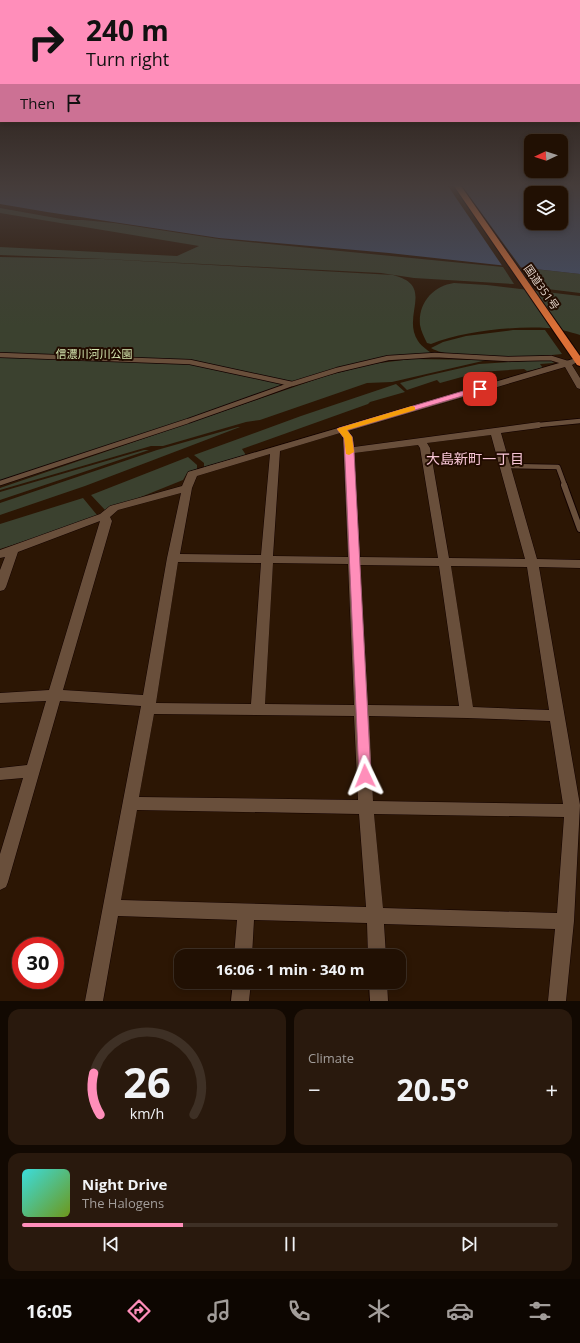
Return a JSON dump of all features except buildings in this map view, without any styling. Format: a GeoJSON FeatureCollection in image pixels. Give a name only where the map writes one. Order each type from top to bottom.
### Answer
{"type":"FeatureCollection","features":[{"type":"Feature","properties":{"kind":"highway","name":"国道351号"},"geometry":{"type":"LineString","coordinates":[[490,233],[580,362]]}},
{"type":"Feature","properties":{"kind":"street"},"geometry":{"type":"LineString","coordinates":[[94,1001],[186,488],[192,474],[567,363],[580,362]]}},
{"type":"Feature","properties":{"kind":"street"},"geometry":{"type":"LineString","coordinates":[[567,363],[580,386]]}},
{"type":"Feature","properties":{"kind":"street"},"geometry":{"type":"LineString","coordinates":[[349,451],[539,425]]}},
{"type":"Feature","properties":{"kind":"street"},"geometry":{"type":"LineString","coordinates":[[342,429],[348,437],[349,451],[366,808],[377,949]]}},
{"type":"Feature","properties":{"kind":"street"},"geometry":{"type":"LineString","coordinates":[[495,431],[532,563],[576,811],[557,1001]]}},
{"type":"Feature","properties":{"kind":"street"},"geometry":{"type":"LineString","coordinates":[[420,442],[425,448],[467,712]]}},
{"type":"Feature","properties":{"kind":"street"},"geometry":{"type":"LineString","coordinates":[[258,708],[275,450]]}},
{"type":"Feature","properties":{"kind":"street"},"geometry":{"type":"LineString","coordinates":[[0,554],[104,516],[114,508],[186,488]]}},
{"type":"Feature","properties":{"kind":"street"},"geometry":{"type":"LineString","coordinates":[[0,882],[2,867],[33,771],[106,521],[104,516]]}},
{"type":"Feature","properties":{"kind":"street"},"geometry":{"type":"LineString","coordinates":[[0,587],[13,550]]}},
{"type":"Feature","properties":{"kind":"street"},"geometry":{"type":"LineString","coordinates":[[173,558],[580,564]]}},
{"type":"Feature","properties":{"kind":"street"},"geometry":{"type":"LineString","coordinates":[[0,698],[55,695],[148,704],[362,712],[467,712],[558,716]]}},
{"type":"Feature","properties":{"kind":"street"},"geometry":{"type":"LineString","coordinates":[[0,774],[33,771]]}},
{"type":"Feature","properties":{"kind":"street"},"geometry":{"type":"LineString","coordinates":[[130,803],[576,811]]}},
{"type":"Feature","properties":{"kind":"street"},"geometry":{"type":"LineString","coordinates":[[110,908],[565,921]]}},
{"type":"Feature","properties":{"kind":"street"},"geometry":{"type":"LineString","coordinates":[[243,949],[246,911]]}},
{"type":"Feature","properties":{"kind":"street"},"geometry":{"type":"LineString","coordinates":[[240,1001],[241,989]]}},
{"type":"Feature","properties":{"kind":"street"},"geometry":{"type":"LineString","coordinates":[[378,989],[379,1001]]}},
{"type":"Feature","properties":{"kind":"lane"},"geometry":{"type":"LineString","coordinates":[[0,355],[190,362],[292,384]]}},
{"type":"Feature","properties":{"kind":"lane"},"geometry":{"type":"LineString","coordinates":[[0,483],[337,370],[396,358],[434,355],[508,359],[551,358],[567,363]]}},
{"type":"Feature","properties":{"kind":"lane"},"geometry":{"type":"LineString","coordinates":[[539,425],[580,421]]}},
{"type":"Feature","properties":{"kind":"lane"},"geometry":{"type":"LineString","coordinates":[[506,466],[558,467],[580,529]]}},
{"type":"Feature","properties":{"kind":"green space"},"geometry":{"type":"Polygon","coordinates":[[[119,233],[178,233],[219,239],[503,267],[514,284],[414,278],[381,273],[0,255],[0,247],[177,256],[199,246],[119,233]]]}},
{"type":"Feature","properties":{"kind":"green space","name":"信濃川河川公園"},"geometry":{"type":"Polygon","coordinates":[[[0,257],[103,259],[393,275],[406,280],[413,286],[415,294],[413,321],[414,331],[418,341],[434,355],[388,358],[337,370],[0,483],[0,257]]]}},
{"type":"Feature","properties":{"kind":"green space"},"geometry":{"type":"Polygon","coordinates":[[[525,268],[580,274],[580,293],[539,288],[525,268]]]}},
{"type":"Feature","properties":{"kind":"green space"},"geometry":{"type":"Polygon","coordinates":[[[454,283],[487,285],[580,296],[580,335],[564,330],[519,328],[488,330],[444,339],[431,344],[427,343],[420,325],[420,317],[424,303],[433,292],[446,285],[454,283]]]}},
{"type":"Feature","properties":{"kind":"green space"},"geometry":{"type":"Polygon","coordinates":[[[513,330],[545,330],[562,354],[494,357],[456,355],[431,348],[443,342],[466,336],[513,330]]]}},
{"type":"Feature","properties":{"kind":"green space"},"geometry":{"type":"Polygon","coordinates":[[[411,359],[487,360],[392,382],[367,383],[260,420],[246,422],[163,446],[151,446],[0,490],[0,488],[326,376],[372,364],[411,359]]]}},
{"type":"Feature","properties":{"kind":"green space"},"geometry":{"type":"Polygon","coordinates":[[[552,361],[554,363],[540,364],[543,368],[527,371],[524,369],[480,372],[440,383],[437,380],[407,390],[400,383],[479,364],[552,361]]]}},
{"type":"Feature","properties":{"kind":"green space"},"geometry":{"type":"Polygon","coordinates":[[[396,384],[405,392],[370,402],[242,449],[246,455],[204,469],[204,463],[194,455],[301,416],[396,384]]]}},
{"type":"Feature","properties":{"kind":"green space"},"geometry":{"type":"Polygon","coordinates":[[[240,427],[85,486],[0,515],[0,503],[157,450],[240,427]]]}},
{"type":"Feature","properties":{"kind":"green space"},"geometry":{"type":"Polygon","coordinates":[[[144,450],[149,450],[0,500],[0,492],[144,450]]]}},
{"type":"Feature","properties":{"kind":"green space"},"geometry":{"type":"Polygon","coordinates":[[[188,457],[197,465],[197,470],[187,473],[183,480],[106,511],[91,495],[188,457]]]}},
{"type":"Feature","properties":{"kind":"green space"},"geometry":{"type":"Polygon","coordinates":[[[83,498],[97,515],[62,529],[0,549],[0,524],[83,498]]]}},
{"type":"Feature","properties":{"kind":"water"},"geometry":{"type":"Polygon","coordinates":[[[184,233],[580,233],[580,274],[389,253],[219,238],[184,233]]]}},
{"type":"Feature","properties":{"kind":"pier"},"geometry":{"type":"Polygon","coordinates":[[[480,233],[496,233],[522,269],[503,267],[480,233]]]}},
{"type":"Feature","properties":{"kind":"slow traffic"},"geometry":{"type":"LineString","coordinates":[[349,452],[348,437],[342,429],[412,409]]}},
{"type":"Feature","properties":{"kind":"district","name":"大島新町一丁目"},"geometry":{"type":"Point","coordinates":[475,458]}},
{"type":"Feature","properties":{"kind":"route"},"geometry":{"type":"LineString","coordinates":[[365,776],[349,451],[348,437],[342,429],[480,389]]}}]}
